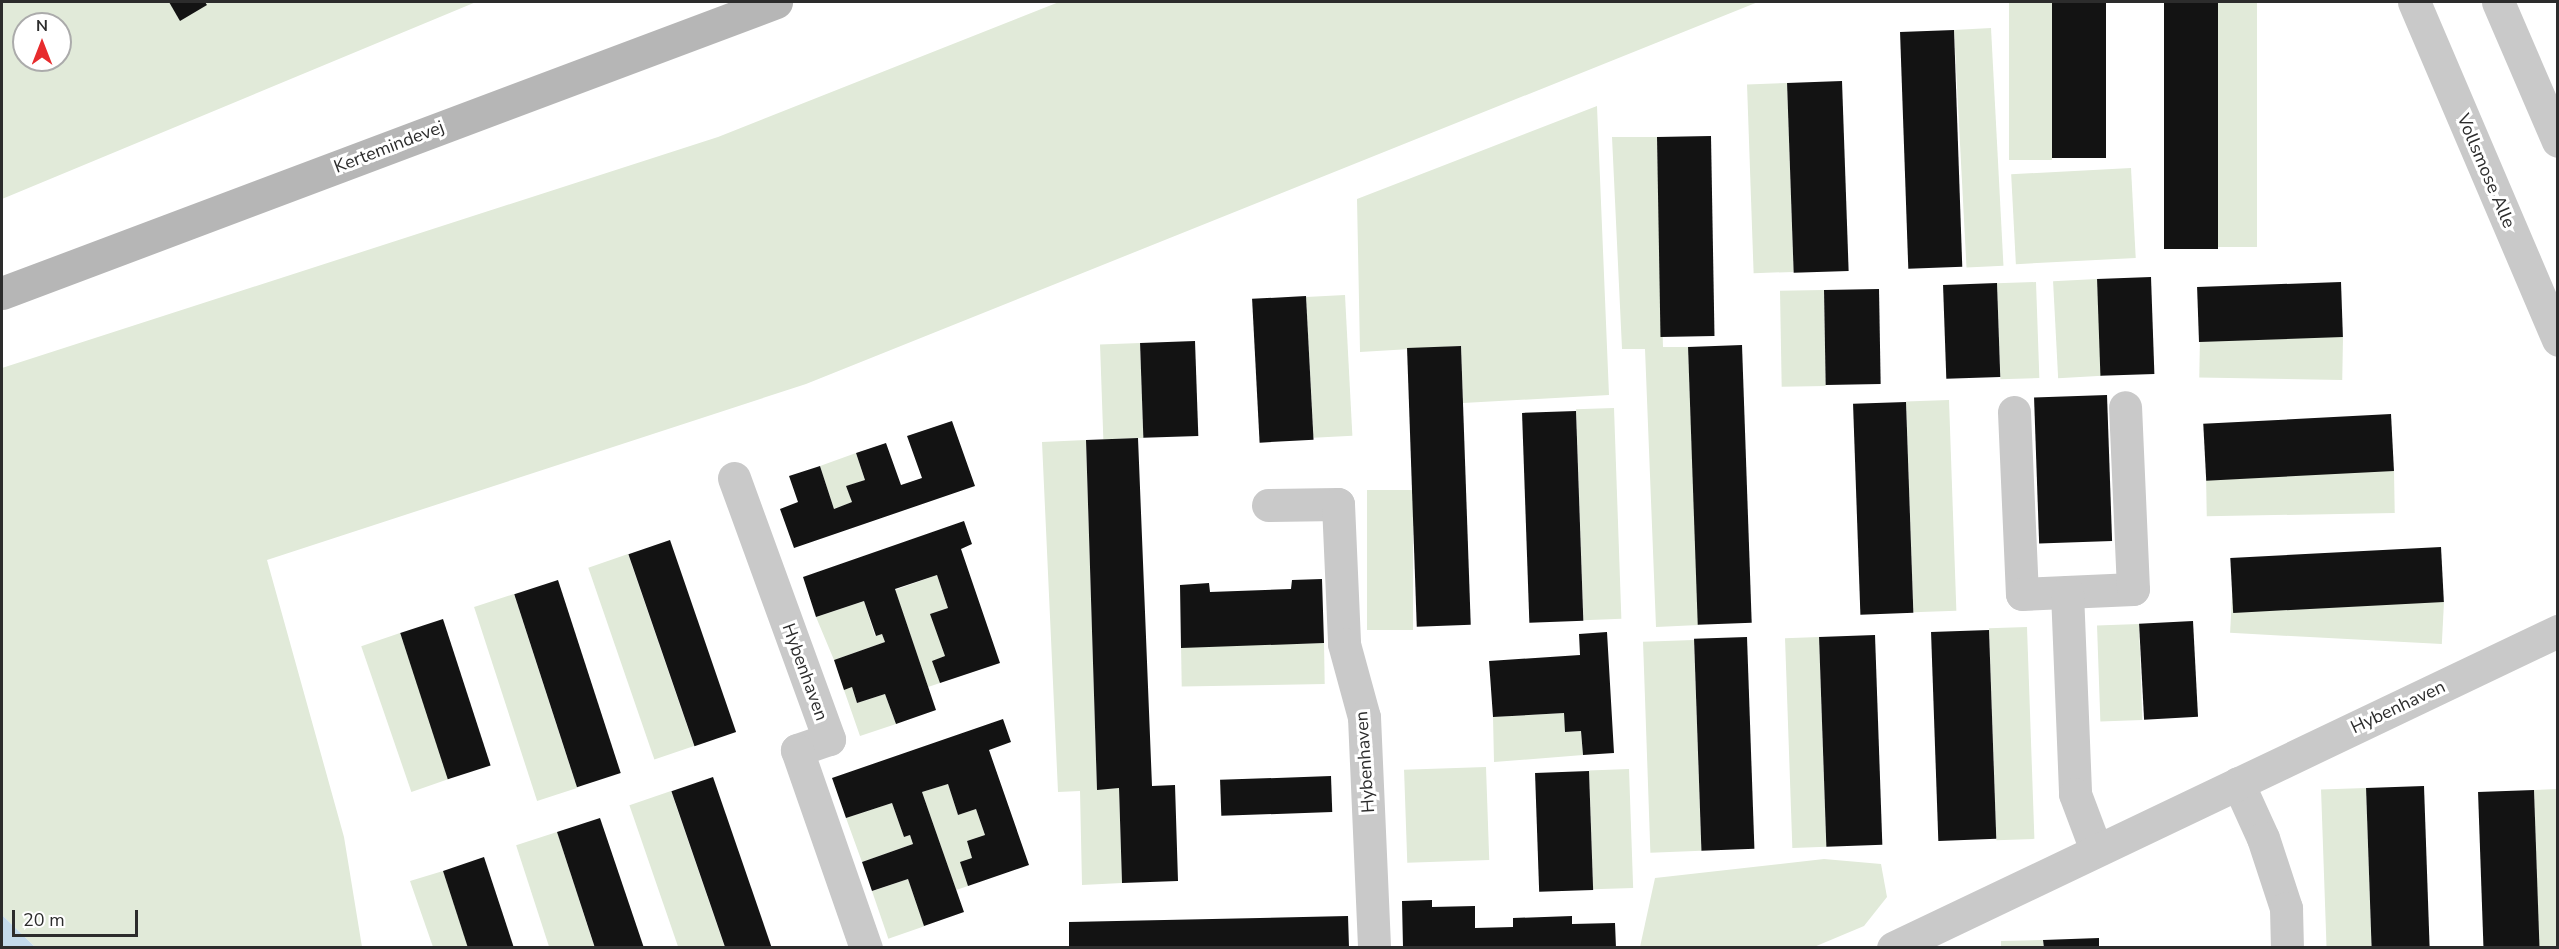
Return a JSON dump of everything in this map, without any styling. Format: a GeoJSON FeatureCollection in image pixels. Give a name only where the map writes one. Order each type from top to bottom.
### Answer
{"type":"FeatureCollection","features":[{"type":"Feature","properties":{"kind":"main road","name":"Kertemindevej"},"geometry":{"type":"LineString","coordinates":[[2,293],[776,2]]}},
{"type":"Feature","properties":{"kind":"street","name":"Vollsmose Alle"},"geometry":{"type":"LineString","coordinates":[[2414,2],[2558,340]]}},
{"type":"Feature","properties":{"kind":"street"},"geometry":{"type":"LineString","coordinates":[[2498,2],[2558,141]]}},
{"type":"Feature","properties":{"kind":"street"},"geometry":{"type":"LineString","coordinates":[[2014,412],[2022,594],[2067,592],[2133,589],[2125,407]]}},
{"type":"Feature","properties":{"kind":"street","name":"Hybenhaven"},"geometry":{"type":"LineString","coordinates":[[734,478],[829,739],[797,750],[866,948]]}},
{"type":"Feature","properties":{"kind":"street","name":"Hybenhaven"},"geometry":{"type":"LineString","coordinates":[[1268,505],[1338,504],[1344,644],[1364,717],[1374,948]]}},
{"type":"Feature","properties":{"kind":"street"},"geometry":{"type":"LineString","coordinates":[[2067,592],[2075,794],[2096,850]]}},
{"type":"Feature","properties":{"kind":"street","name":"Hybenhaven"},"geometry":{"type":"LineString","coordinates":[[1893,948],[2558,631]]}},
{"type":"Feature","properties":{"kind":"street"},"geometry":{"type":"LineString","coordinates":[[2238,783],[2263,838],[2286,908],[2287,948]]}},
{"type":"Feature","properties":{"kind":"green space"},"geometry":{"type":"Polygon","coordinates":[[[2,2],[476,2],[2,199],[2,2]]]}},
{"type":"Feature","properties":{"kind":"green space"},"geometry":{"type":"Polygon","coordinates":[[[1059,2],[1758,2],[806,384],[267,560],[344,837],[362,947],[35,947],[2,915],[2,368],[718,137],[1059,2]]]}},
{"type":"Feature","properties":{"kind":"green space"},"geometry":{"type":"Polygon","coordinates":[[[2009,2],[2052,2],[2052,160],[2009,160],[2009,2]]]}},
{"type":"Feature","properties":{"kind":"green space"},"geometry":{"type":"Polygon","coordinates":[[[2218,2],[2257,2],[2257,247],[2218,247],[2218,2]]]}},
{"type":"Feature","properties":{"kind":"green space"},"geometry":{"type":"Polygon","coordinates":[[[1991,28],[2003,266],[1967,268],[1954,30],[1991,28]]]}},
{"type":"Feature","properties":{"kind":"green space"},"geometry":{"type":"Polygon","coordinates":[[[1787,83],[1794,272],[1754,273],[1747,84],[1787,83]]]}},
{"type":"Feature","properties":{"kind":"green space"},"geometry":{"type":"Polygon","coordinates":[[[1597,106],[1609,395],[1463,403],[1461,346],[1360,352],[1357,199],[1597,106]]]}},
{"type":"Feature","properties":{"kind":"green space"},"geometry":{"type":"Polygon","coordinates":[[[1612,137],[1657,137],[1663,347],[1688,347],[1699,625],[1656,627],[1645,349],[1622,349],[1612,137]]]}},
{"type":"Feature","properties":{"kind":"green space"},"geometry":{"type":"Polygon","coordinates":[[[2131,168],[2136,258],[2016,264],[2011,174],[2131,168]]]}},
{"type":"Feature","properties":{"kind":"green space"},"geometry":{"type":"Polygon","coordinates":[[[2097,279],[2102,376],[2058,378],[2053,281],[2097,279]]]}},
{"type":"Feature","properties":{"kind":"green space"},"geometry":{"type":"Polygon","coordinates":[[[2036,282],[2039,378],[2000,379],[1997,283],[2036,282]]]}},
{"type":"Feature","properties":{"kind":"green space"},"geometry":{"type":"Polygon","coordinates":[[[1824,290],[1826,386],[1782,387],[1780,291],[1824,290]]]}},
{"type":"Feature","properties":{"kind":"green space"},"geometry":{"type":"Polygon","coordinates":[[[1345,295],[1352,436],[1313,438],[1306,297],[1345,295]]]}},
{"type":"Feature","properties":{"kind":"green space"},"geometry":{"type":"Polygon","coordinates":[[[2200,335],[2343,337],[2342,380],[2199,377],[2200,335]]]}},
{"type":"Feature","properties":{"kind":"green space"},"geometry":{"type":"Polygon","coordinates":[[[1140,343],[1143,438],[1103,439],[1100,344],[1140,343]]]}},
{"type":"Feature","properties":{"kind":"green space"},"geometry":{"type":"Polygon","coordinates":[[[1949,400],[1956,611],[1913,612],[1906,402],[1949,400]]]}},
{"type":"Feature","properties":{"kind":"green space"},"geometry":{"type":"Polygon","coordinates":[[[1614,408],[1621,619],[1583,620],[1576,409],[1614,408]]]}},
{"type":"Feature","properties":{"kind":"green space"},"geometry":{"type":"Polygon","coordinates":[[[1086,440],[1097,789],[1119,788],[1122,883],[1082,885],[1080,791],[1058,792],[1042,442],[1086,440]]]}},
{"type":"Feature","properties":{"kind":"green space"},"geometry":{"type":"Polygon","coordinates":[[[856,453],[865,480],[847,486],[852,502],[834,509],[820,466],[856,453]]]}},
{"type":"Feature","properties":{"kind":"green space"},"geometry":{"type":"Polygon","coordinates":[[[2394,471],[2395,513],[2207,516],[2206,474],[2394,471]]]}},
{"type":"Feature","properties":{"kind":"green space"},"geometry":{"type":"Polygon","coordinates":[[[1367,490],[1413,490],[1413,630],[1367,630],[1367,490]]]}},
{"type":"Feature","properties":{"kind":"green space"},"geometry":{"type":"Polygon","coordinates":[[[628,554],[694,746],[654,760],[588,568],[628,554]]]}},
{"type":"Feature","properties":{"kind":"green space"},"geometry":{"type":"Polygon","coordinates":[[[937,575],[948,608],[931,614],[945,656],[933,661],[940,683],[928,687],[895,590],[937,575]]]}},
{"type":"Feature","properties":{"kind":"green space"},"geometry":{"type":"Polygon","coordinates":[[[2232,591],[2444,602],[2442,644],[2230,633],[2232,591]]]}},
{"type":"Feature","properties":{"kind":"green space"},"geometry":{"type":"Polygon","coordinates":[[[514,594],[577,788],[537,801],[474,607],[514,594]]]}},
{"type":"Feature","properties":{"kind":"green space"},"geometry":{"type":"Polygon","coordinates":[[[864,601],[875,636],[882,634],[885,642],[834,660],[816,617],[864,601]]]}},
{"type":"Feature","properties":{"kind":"green space"},"geometry":{"type":"Polygon","coordinates":[[[2139,624],[2142,720],[2100,721],[2097,625],[2139,624]]]}},
{"type":"Feature","properties":{"kind":"green space"},"geometry":{"type":"Polygon","coordinates":[[[2027,627],[2034,839],[1996,840],[1989,628],[2027,627]]]}},
{"type":"Feature","properties":{"kind":"green space"},"geometry":{"type":"Polygon","coordinates":[[[400,633],[450,779],[411,792],[361,646],[400,633]]]}},
{"type":"Feature","properties":{"kind":"green space"},"geometry":{"type":"Polygon","coordinates":[[[1819,637],[1826,847],[1792,848],[1785,638],[1819,637]]]}},
{"type":"Feature","properties":{"kind":"green space"},"geometry":{"type":"Polygon","coordinates":[[[1694,640],[1701,851],[1650,853],[1643,642],[1694,640]]]}},
{"type":"Feature","properties":{"kind":"green space"},"geometry":{"type":"Polygon","coordinates":[[[1324,643],[1325,684],[1182,686],[1181,645],[1324,643]]]}},
{"type":"Feature","properties":{"kind":"green space"},"geometry":{"type":"Polygon","coordinates":[[[852,687],[857,703],[885,694],[896,724],[860,736],[844,690],[852,687]]]}},
{"type":"Feature","properties":{"kind":"green space"},"geometry":{"type":"Polygon","coordinates":[[[1564,713],[1566,732],[1581,731],[1583,755],[1494,762],[1493,717],[1564,713]]]}},
{"type":"Feature","properties":{"kind":"green space"},"geometry":{"type":"Polygon","coordinates":[[[1486,767],[1489,860],[1407,863],[1404,770],[1486,767]]]}},
{"type":"Feature","properties":{"kind":"green space"},"geometry":{"type":"Polygon","coordinates":[[[1629,769],[1633,888],[1593,889],[1589,770],[1629,769]]]}},
{"type":"Feature","properties":{"kind":"green space"},"geometry":{"type":"Polygon","coordinates":[[[948,784],[958,815],[976,809],[985,835],[967,841],[972,858],[968,886],[956,890],[922,792],[948,784]]]}},
{"type":"Feature","properties":{"kind":"green space"},"geometry":{"type":"Polygon","coordinates":[[[2366,788],[2372,947],[2327,948],[2321,790],[2366,788]]]}},
{"type":"Feature","properties":{"kind":"green space"},"geometry":{"type":"Polygon","coordinates":[[[2557,789],[2557,947],[2539,947],[2534,790],[2557,789]]]}},
{"type":"Feature","properties":{"kind":"green space"},"geometry":{"type":"Polygon","coordinates":[[[671,791],[725,947],[679,948],[629,805],[671,791]]]}},
{"type":"Feature","properties":{"kind":"green space"},"geometry":{"type":"Polygon","coordinates":[[[892,803],[904,837],[910,835],[913,844],[862,862],[846,818],[892,803]]]}},
{"type":"Feature","properties":{"kind":"green space"},"geometry":{"type":"Polygon","coordinates":[[[557,832],[594,947],[549,948],[516,845],[557,832]]]}},
{"type":"Feature","properties":{"kind":"green space"},"geometry":{"type":"Polygon","coordinates":[[[1824,859],[1881,864],[1887,897],[1864,926],[1814,947],[1640,947],[1655,878],[1824,859]]]}},
{"type":"Feature","properties":{"kind":"green space"},"geometry":{"type":"Polygon","coordinates":[[[443,871],[468,947],[433,947],[410,881],[443,871]]]}},
{"type":"Feature","properties":{"kind":"green space"},"geometry":{"type":"Polygon","coordinates":[[[908,879],[924,926],[888,939],[872,891],[908,879]]]}},
{"type":"Feature","properties":{"kind":"green space"},"geometry":{"type":"Polygon","coordinates":[[[2043,940],[2044,947],[2001,947],[2001,941],[2043,940]]]}},
{"type":"Feature","properties":{"kind":"water"},"geometry":{"type":"Polygon","coordinates":[[[2,915],[35,947],[2,947],[2,915]]]}},
{"type":"Feature","properties":{"kind":"building"},"geometry":{"type":"Polygon","coordinates":[[[169,2],[205,2],[207,5],[180,21],[169,2]]]}},
{"type":"Feature","properties":{"kind":"building"},"geometry":{"type":"Polygon","coordinates":[[[2052,2],[2106,2],[2106,158],[2052,158],[2052,2]]]}},
{"type":"Feature","properties":{"kind":"building"},"geometry":{"type":"Polygon","coordinates":[[[2164,2],[2218,2],[2218,249],[2164,249],[2164,2]]]}},
{"type":"Feature","properties":{"kind":"building"},"geometry":{"type":"Polygon","coordinates":[[[1954,30],[1962,267],[1908,269],[1900,32],[1954,30]]]}},
{"type":"Feature","properties":{"kind":"building"},"geometry":{"type":"Polygon","coordinates":[[[1842,81],[1849,271],[1794,273],[1787,83],[1842,81]]]}},
{"type":"Feature","properties":{"kind":"building"},"geometry":{"type":"Polygon","coordinates":[[[1711,136],[1714,336],[1660,337],[1657,137],[1711,136]]]}},
{"type":"Feature","properties":{"kind":"building"},"geometry":{"type":"Polygon","coordinates":[[[2151,277],[2154,374],[2100,376],[2097,279],[2151,277]]]}},
{"type":"Feature","properties":{"kind":"building"},"geometry":{"type":"Polygon","coordinates":[[[2341,282],[2343,337],[2199,342],[2197,287],[2341,282]]]}},
{"type":"Feature","properties":{"kind":"building"},"geometry":{"type":"Polygon","coordinates":[[[1997,283],[2000,377],[1946,379],[1943,285],[1997,283]]]}},
{"type":"Feature","properties":{"kind":"building"},"geometry":{"type":"Polygon","coordinates":[[[1879,289],[1881,384],[1826,385],[1824,290],[1879,289]]]}},
{"type":"Feature","properties":{"kind":"building"},"geometry":{"type":"Polygon","coordinates":[[[1306,296],[1314,440],[1260,443],[1252,299],[1306,296]]]}},
{"type":"Feature","properties":{"kind":"building"},"geometry":{"type":"Polygon","coordinates":[[[1195,341],[1198,436],[1143,438],[1140,343],[1195,341]]]}},
{"type":"Feature","properties":{"kind":"building"},"geometry":{"type":"Polygon","coordinates":[[[1742,345],[1752,623],[1698,625],[1688,347],[1742,345]]]}},
{"type":"Feature","properties":{"kind":"building"},"geometry":{"type":"Polygon","coordinates":[[[1461,346],[1471,625],[1417,627],[1407,348],[1461,346]]]}},
{"type":"Feature","properties":{"kind":"building"},"geometry":{"type":"Polygon","coordinates":[[[2107,395],[2112,541],[2039,543],[2034,398],[2107,395]]]}},
{"type":"Feature","properties":{"kind":"building"},"geometry":{"type":"Polygon","coordinates":[[[1906,402],[1913,613],[1860,615],[1853,404],[1906,402]]]}},
{"type":"Feature","properties":{"kind":"building"},"geometry":{"type":"Polygon","coordinates":[[[1576,411],[1583,621],[1529,623],[1522,413],[1576,411]]]}},
{"type":"Feature","properties":{"kind":"building"},"geometry":{"type":"Polygon","coordinates":[[[2391,414],[2394,471],[2206,481],[2203,424],[2391,414]]]}},
{"type":"Feature","properties":{"kind":"building"},"geometry":{"type":"Polygon","coordinates":[[[952,421],[975,486],[794,548],[780,509],[798,502],[789,476],[820,466],[834,509],[852,502],[846,486],[865,480],[856,453],[886,443],[901,485],[922,478],[907,436],[952,421]]]}},
{"type":"Feature","properties":{"kind":"building"},"geometry":{"type":"Polygon","coordinates":[[[1138,438],[1152,786],[1175,785],[1178,881],[1122,883],[1119,788],[1097,790],[1086,440],[1138,438]]]}},
{"type":"Feature","properties":{"kind":"building"},"geometry":{"type":"Polygon","coordinates":[[[964,521],[972,544],[961,549],[1000,663],[940,683],[932,661],[945,656],[930,614],[948,608],[937,575],[895,589],[936,710],[896,724],[885,694],[857,703],[852,687],[844,690],[834,660],[885,642],[882,634],[876,636],[864,601],[816,617],[803,577],[964,521]]]}},
{"type":"Feature","properties":{"kind":"building"},"geometry":{"type":"Polygon","coordinates":[[[670,540],[736,732],[694,746],[628,554],[670,540]]]}},
{"type":"Feature","properties":{"kind":"building"},"geometry":{"type":"Polygon","coordinates":[[[2441,547],[2444,602],[2233,613],[2230,558],[2441,547]]]}},
{"type":"Feature","properties":{"kind":"building"},"geometry":{"type":"Polygon","coordinates":[[[1322,579],[1324,643],[1181,648],[1180,585],[1209,583],[1210,592],[1291,589],[1292,580],[1322,579]]]}},
{"type":"Feature","properties":{"kind":"building"},"geometry":{"type":"Polygon","coordinates":[[[558,580],[621,773],[577,787],[514,594],[558,580]]]}},
{"type":"Feature","properties":{"kind":"building"},"geometry":{"type":"Polygon","coordinates":[[[443,619],[491,765],[448,779],[400,633],[443,619]]]}},
{"type":"Feature","properties":{"kind":"building"},"geometry":{"type":"Polygon","coordinates":[[[2193,621],[2198,717],[2144,720],[2139,624],[2193,621]]]}},
{"type":"Feature","properties":{"kind":"building"},"geometry":{"type":"Polygon","coordinates":[[[1989,630],[1996,839],[1938,841],[1931,632],[1989,630]]]}},
{"type":"Feature","properties":{"kind":"building"},"geometry":{"type":"Polygon","coordinates":[[[1607,632],[1614,753],[1583,755],[1581,731],[1565,732],[1564,713],[1493,717],[1489,661],[1580,655],[1579,634],[1607,632]]]}},
{"type":"Feature","properties":{"kind":"building"},"geometry":{"type":"Polygon","coordinates":[[[1875,635],[1882,845],[1826,847],[1819,637],[1875,635]]]}},
{"type":"Feature","properties":{"kind":"building"},"geometry":{"type":"Polygon","coordinates":[[[1747,637],[1754,849],[1701,851],[1694,639],[1747,637]]]}},
{"type":"Feature","properties":{"kind":"building"},"geometry":{"type":"Polygon","coordinates":[[[1003,719],[1011,742],[989,750],[1029,865],[968,886],[960,862],[972,858],[967,841],[985,835],[976,809],[958,815],[948,784],[922,792],[964,912],[924,926],[908,879],[872,891],[862,862],[913,844],[910,835],[904,837],[892,803],[846,818],[832,778],[1003,719]]]}},
{"type":"Feature","properties":{"kind":"building"},"geometry":{"type":"Polygon","coordinates":[[[1589,771],[1593,890],[1539,892],[1535,773],[1589,771]]]}},
{"type":"Feature","properties":{"kind":"building"},"geometry":{"type":"Polygon","coordinates":[[[1331,776],[1332,812],[1221,816],[1220,780],[1331,776]]]}},
{"type":"Feature","properties":{"kind":"building"},"geometry":{"type":"Polygon","coordinates":[[[713,777],[772,948],[725,948],[671,791],[713,777]]]}},
{"type":"Feature","properties":{"kind":"building"},"geometry":{"type":"Polygon","coordinates":[[[2424,786],[2430,948],[2372,948],[2366,788],[2424,786]]]}},
{"type":"Feature","properties":{"kind":"building"},"geometry":{"type":"Polygon","coordinates":[[[2534,790],[2540,948],[2483,948],[2478,792],[2534,790]]]}},
{"type":"Feature","properties":{"kind":"building"},"geometry":{"type":"Polygon","coordinates":[[[600,818],[644,948],[595,948],[557,832],[600,818]]]}},
{"type":"Feature","properties":{"kind":"building"},"geometry":{"type":"Polygon","coordinates":[[[484,857],[514,948],[468,948],[443,871],[484,857]]]}},
{"type":"Feature","properties":{"kind":"building"},"geometry":{"type":"Polygon","coordinates":[[[1432,900],[1432,907],[1475,906],[1475,928],[1513,927],[1513,918],[1572,916],[1572,924],[1615,923],[1616,948],[1403,948],[1402,901],[1432,900]]]}},
{"type":"Feature","properties":{"kind":"building"},"geometry":{"type":"Polygon","coordinates":[[[1348,916],[1349,948],[1069,948],[1069,922],[1348,916]]]}},
{"type":"Feature","properties":{"kind":"building"},"geometry":{"type":"Polygon","coordinates":[[[2099,938],[2099,948],[2044,948],[2043,940],[2099,938]]]}}]}
